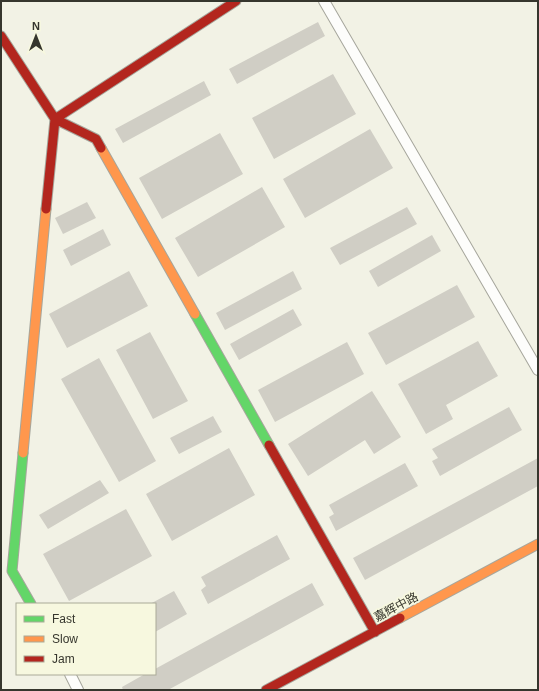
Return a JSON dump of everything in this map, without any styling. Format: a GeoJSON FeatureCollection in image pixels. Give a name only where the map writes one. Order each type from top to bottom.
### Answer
{"type":"FeatureCollection","features":[{"type":"Feature","properties":{"kind":"street"},"geometry":{"type":"LineString","coordinates":[[55,119],[236,1]]}},
{"type":"Feature","properties":{"kind":"street"},"geometry":{"type":"LineString","coordinates":[[324,1],[538,370]]}},
{"type":"Feature","properties":{"kind":"street"},"geometry":{"type":"LineString","coordinates":[[1,36],[55,119],[96,139],[375,632]]}},
{"type":"Feature","properties":{"kind":"street"},"geometry":{"type":"LineString","coordinates":[[30,603],[12,571],[55,119]]}},
{"type":"Feature","properties":{"kind":"street","name":"嘉辉中路"},"geometry":{"type":"LineString","coordinates":[[266,690],[538,544]]}},
{"type":"Feature","properties":{"kind":"street"},"geometry":{"type":"LineString","coordinates":[[70,675],[78,690]]}},
{"type":"Feature","properties":{"kind":"building"},"geometry":{"type":"Polygon","coordinates":[[[318,22],[325,36],[237,84],[229,69],[318,22]]]}},
{"type":"Feature","properties":{"kind":"building"},"geometry":{"type":"Polygon","coordinates":[[[333,74],[356,114],[274,159],[252,118],[333,74]]]}},
{"type":"Feature","properties":{"kind":"building"},"geometry":{"type":"Polygon","coordinates":[[[204,81],[211,95],[123,143],[115,129],[204,81]]]}},
{"type":"Feature","properties":{"kind":"building"},"geometry":{"type":"Polygon","coordinates":[[[370,129],[393,168],[305,218],[283,179],[370,129]]]}},
{"type":"Feature","properties":{"kind":"building"},"geometry":{"type":"Polygon","coordinates":[[[220,133],[243,174],[162,219],[139,178],[220,133]]]}},
{"type":"Feature","properties":{"kind":"building"},"geometry":{"type":"Polygon","coordinates":[[[262,187],[285,227],[198,277],[175,238],[262,187]]]}},
{"type":"Feature","properties":{"kind":"building"},"geometry":{"type":"Polygon","coordinates":[[[87,202],[96,218],[63,234],[55,218],[87,202]]]}},
{"type":"Feature","properties":{"kind":"building"},"geometry":{"type":"Polygon","coordinates":[[[407,207],[417,224],[340,265],[330,248],[407,207]]]}},
{"type":"Feature","properties":{"kind":"building"},"geometry":{"type":"Polygon","coordinates":[[[103,229],[111,245],[71,266],[63,250],[103,229]]]}},
{"type":"Feature","properties":{"kind":"building"},"geometry":{"type":"Polygon","coordinates":[[[432,235],[441,251],[378,287],[369,271],[432,235]]]}},
{"type":"Feature","properties":{"kind":"building"},"geometry":{"type":"Polygon","coordinates":[[[129,271],[148,306],[67,348],[49,314],[129,271]]]}},
{"type":"Feature","properties":{"kind":"building"},"geometry":{"type":"Polygon","coordinates":[[[293,271],[302,289],[225,330],[216,313],[293,271]]]}},
{"type":"Feature","properties":{"kind":"building"},"geometry":{"type":"Polygon","coordinates":[[[457,285],[475,317],[386,365],[368,333],[457,285]]]}},
{"type":"Feature","properties":{"kind":"building"},"geometry":{"type":"Polygon","coordinates":[[[293,309],[302,325],[239,360],[230,344],[293,309]]]}},
{"type":"Feature","properties":{"kind":"building"},"geometry":{"type":"Polygon","coordinates":[[[150,332],[188,401],[153,419],[116,350],[150,332]]]}},
{"type":"Feature","properties":{"kind":"building"},"geometry":{"type":"Polygon","coordinates":[[[478,341],[498,376],[446,405],[453,419],[426,434],[398,384],[478,341]]]}},
{"type":"Feature","properties":{"kind":"building"},"geometry":{"type":"Polygon","coordinates":[[[347,342],[364,374],[275,422],[258,390],[347,342]]]}},
{"type":"Feature","properties":{"kind":"building"},"geometry":{"type":"Polygon","coordinates":[[[99,358],[156,461],[119,482],[61,379],[99,358]]]}},
{"type":"Feature","properties":{"kind":"building"},"geometry":{"type":"Polygon","coordinates":[[[372,391],[401,437],[374,454],[365,440],[308,476],[288,444],[372,391]]]}},
{"type":"Feature","properties":{"kind":"building"},"geometry":{"type":"Polygon","coordinates":[[[509,407],[522,430],[440,476],[432,461],[438,458],[432,449],[509,407]]]}},
{"type":"Feature","properties":{"kind":"building"},"geometry":{"type":"Polygon","coordinates":[[[213,416],[222,432],[179,454],[170,438],[213,416]]]}},
{"type":"Feature","properties":{"kind":"building"},"geometry":{"type":"Polygon","coordinates":[[[229,448],[255,495],[172,541],[146,494],[229,448]]]}},
{"type":"Feature","properties":{"kind":"building"},"geometry":{"type":"Polygon","coordinates":[[[538,458],[538,486],[365,580],[353,558],[538,458]]]}},
{"type":"Feature","properties":{"kind":"building"},"geometry":{"type":"Polygon","coordinates":[[[405,463],[418,486],[336,531],[329,517],[334,514],[329,505],[405,463]]]}},
{"type":"Feature","properties":{"kind":"building"},"geometry":{"type":"Polygon","coordinates":[[[100,480],[109,493],[48,529],[39,515],[100,480]]]}},
{"type":"Feature","properties":{"kind":"building"},"geometry":{"type":"Polygon","coordinates":[[[126,509],[152,556],[69,601],[43,554],[126,509]]]}},
{"type":"Feature","properties":{"kind":"building"},"geometry":{"type":"Polygon","coordinates":[[[277,535],[290,559],[208,604],[201,590],[206,586],[201,577],[277,535]]]}},
{"type":"Feature","properties":{"kind":"building"},"geometry":{"type":"Polygon","coordinates":[[[312,583],[324,605],[168,690],[123,690],[122,687],[143,675],[156,675],[156,668],[312,583]]]}},
{"type":"Feature","properties":{"kind":"building"},"geometry":{"type":"Polygon","coordinates":[[[174,591],[187,614],[156,631],[156,603],[152,603],[174,591]]]}},
{"type":"Feature","properties":{"kind":"traffic: fast"},"geometry":{"type":"LineString","coordinates":[[195,314],[269,445]]}},
{"type":"Feature","properties":{"kind":"traffic: fast"},"geometry":{"type":"LineString","coordinates":[[23,453],[12,571],[30,603]]}},
{"type":"Feature","properties":{"kind":"traffic: slow"},"geometry":{"type":"LineString","coordinates":[[101,148],[195,314]]}},
{"type":"Feature","properties":{"kind":"traffic: slow"},"geometry":{"type":"LineString","coordinates":[[23,453],[46,209]]}},
{"type":"Feature","properties":{"kind":"traffic: slow"},"geometry":{"type":"LineString","coordinates":[[400,618],[538,544]]}},
{"type":"Feature","properties":{"kind":"traffic: jam"},"geometry":{"type":"LineString","coordinates":[[46,209],[55,119],[236,1]]}},
{"type":"Feature","properties":{"kind":"traffic: jam"},"geometry":{"type":"LineString","coordinates":[[1,36],[55,119],[96,139],[101,148]]}},
{"type":"Feature","properties":{"kind":"traffic: jam"},"geometry":{"type":"LineString","coordinates":[[269,445],[375,632]]}},
{"type":"Feature","properties":{"kind":"traffic: jam"},"geometry":{"type":"LineString","coordinates":[[266,690],[400,618]]}}]}
